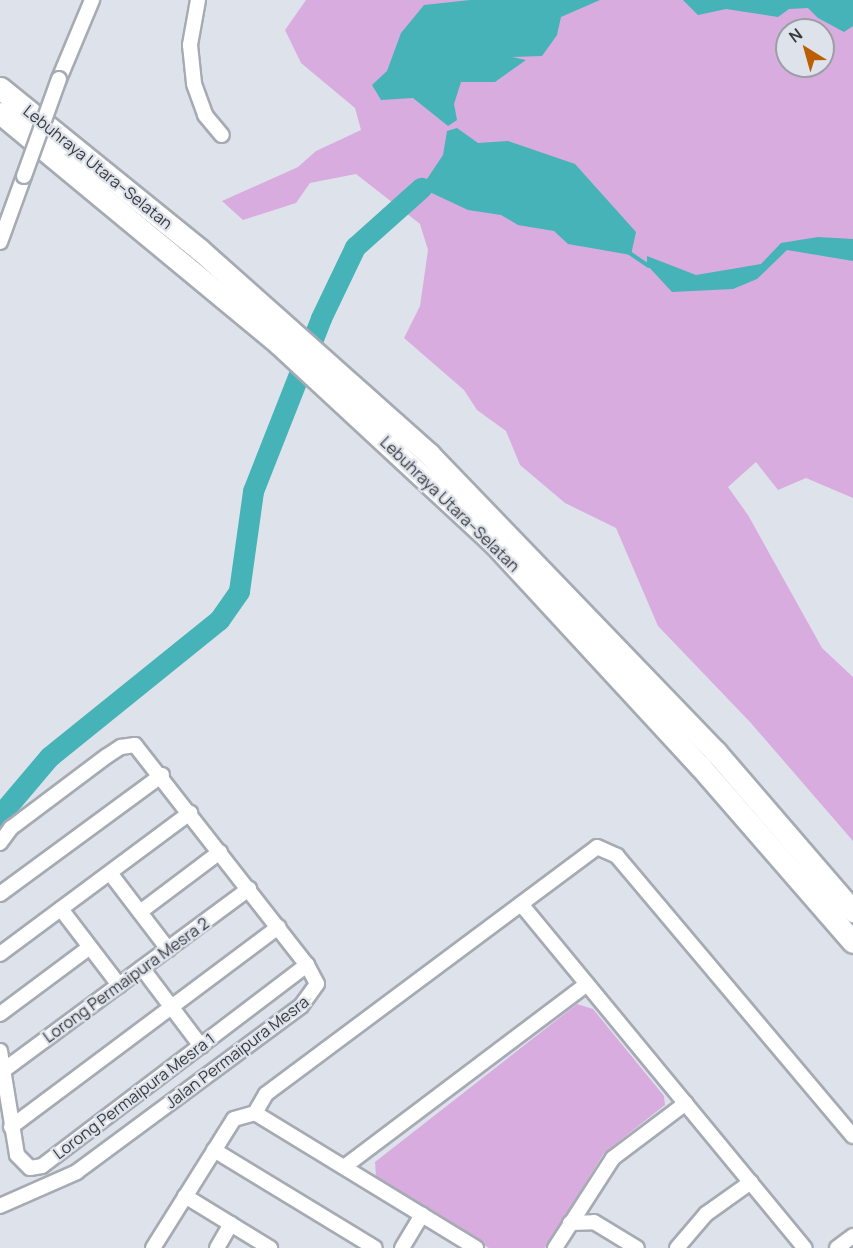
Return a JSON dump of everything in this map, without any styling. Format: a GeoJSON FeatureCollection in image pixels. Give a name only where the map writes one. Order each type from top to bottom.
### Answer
{"type":"FeatureCollection","features":[{"type":"Feature","properties":{"kind":"highway","name":"Lebuhraya Utara–Selatan"},"geometry":{"type":"LineString","coordinates":[[0,88],[507,530],[716,752],[853,911]]}},
{"type":"Feature","properties":{"kind":"highway","name":"Lebuhraya Utara–Selatan"},"geometry":{"type":"LineString","coordinates":[[0,114],[285,336]]}},
{"type":"Feature","properties":{"kind":"highway","name":"Lebuhraya Utara–Selatan"},"geometry":{"type":"LineString","coordinates":[[337,382],[494,543],[700,766],[853,942]]}},
{"type":"Feature","properties":{"kind":"street"},"geometry":{"type":"LineString","coordinates":[[0,242],[59,79],[92,0]]}},
{"type":"Feature","properties":{"kind":"street"},"geometry":{"type":"LineString","coordinates":[[198,0],[190,45],[194,84],[205,115],[222,135]]}},
{"type":"Feature","properties":{"kind":"street","name":"Jalan Permaipura Mesra"},"geometry":{"type":"LineString","coordinates":[[0,843],[12,828],[121,747],[135,745],[162,775],[307,965],[317,984],[301,1006],[77,1172],[0,1206]]}},
{"type":"Feature","properties":{"kind":"street"},"geometry":{"type":"LineString","coordinates":[[0,894],[162,775]]}},
{"type":"Feature","properties":{"kind":"street"},"geometry":{"type":"LineString","coordinates":[[0,954],[190,813]]}},
{"type":"Feature","properties":{"kind":"street"},"geometry":{"type":"LineString","coordinates":[[153,1248],[234,1119],[255,1113],[266,1094],[597,847],[617,856],[853,1136]]}},
{"type":"Feature","properties":{"kind":"street"},"geometry":{"type":"LineString","coordinates":[[141,912],[220,852]]}},
{"type":"Feature","properties":{"kind":"street"},"geometry":{"type":"LineString","coordinates":[[110,873],[168,949]]}},
{"type":"Feature","properties":{"kind":"street","name":"Lorong Permaipura Mesra 2"},"geometry":{"type":"LineString","coordinates":[[4,1070],[249,889]]}},
{"type":"Feature","properties":{"kind":"street"},"geometry":{"type":"LineString","coordinates":[[521,904],[805,1248]]}},
{"type":"Feature","properties":{"kind":"street"},"geometry":{"type":"LineString","coordinates":[[61,909],[119,985]]}},
{"type":"Feature","properties":{"kind":"street"},"geometry":{"type":"LineString","coordinates":[[11,1127],[173,1008],[278,927]]}},
{"type":"Feature","properties":{"kind":"street"},"geometry":{"type":"LineString","coordinates":[[0,1014],[90,947]]}},
{"type":"Feature","properties":{"kind":"street","name":"Lorong Permaipura Mesra 1"},"geometry":{"type":"LineString","coordinates":[[0,1051],[11,1127],[20,1161],[30,1168],[42,1166],[307,965]]}},
{"type":"Feature","properties":{"kind":"street"},"geometry":{"type":"LineString","coordinates":[[142,968],[201,1046]]}},
{"type":"Feature","properties":{"kind":"street"},"geometry":{"type":"LineString","coordinates":[[344,1167],[587,984]]}},
{"type":"Feature","properties":{"kind":"street"},"geometry":{"type":"LineString","coordinates":[[555,1248],[613,1158],[686,1103]]}},
{"type":"Feature","properties":{"kind":"street"},"geometry":{"type":"LineString","coordinates":[[255,1113],[476,1248]]}},
{"type":"Feature","properties":{"kind":"street"},"geometry":{"type":"LineString","coordinates":[[214,1150],[375,1248]]}},
{"type":"Feature","properties":{"kind":"street"},"geometry":{"type":"LineString","coordinates":[[677,1248],[706,1214],[751,1182]]}},
{"type":"Feature","properties":{"kind":"street"},"geometry":{"type":"LineString","coordinates":[[185,1196],[270,1248]]}},
{"type":"Feature","properties":{"kind":"street"},"geometry":{"type":"LineString","coordinates":[[402,1248],[422,1215]]}},
{"type":"Feature","properties":{"kind":"street"},"geometry":{"type":"LineString","coordinates":[[570,1224],[594,1222],[637,1248]]}},
{"type":"Feature","properties":{"kind":"street"},"geometry":{"type":"LineString","coordinates":[[217,1248],[231,1224]]}},
{"type":"Feature","properties":{"kind":"street"},"geometry":{"type":"LineString","coordinates":[[837,1248],[853,1236]]}},
{"type":"Feature","properties":{"kind":"shaded area"},"geometry":{"type":"Polygon","coordinates":[[[306,0],[853,0],[853,498],[806,478],[778,490],[756,462],[728,487],[748,515],[822,648],[853,677],[853,841],[750,722],[658,626],[616,528],[565,503],[520,465],[506,431],[477,410],[464,390],[404,338],[420,306],[428,250],[420,224],[356,174],[310,183],[296,203],[243,220],[222,201],[298,167],[316,151],[361,130],[355,108],[301,63],[285,30],[306,0]]]}},
{"type":"Feature","properties":{"kind":"shaded area"},"geometry":{"type":"Polygon","coordinates":[[[577,1004],[593,1009],[664,1096],[665,1105],[604,1153],[545,1248],[489,1248],[376,1178],[375,1162],[577,1004]]]}},
{"type":"Feature","properties":{"kind":"water"},"geometry":{"type":"Polygon","coordinates":[[[470,0],[600,0],[561,17],[557,35],[542,56],[512,57],[526,60],[495,82],[461,82],[454,104],[457,120],[448,126],[413,98],[381,100],[372,85],[387,71],[401,33],[424,5],[470,0]]]}},
{"type":"Feature","properties":{"kind":"water"},"geometry":{"type":"Polygon","coordinates":[[[683,0],[853,0],[853,26],[844,32],[835,27],[835,18],[818,18],[808,8],[789,9],[778,17],[726,9],[698,15],[683,0]]]}},
{"type":"Feature","properties":{"kind":"water"},"geometry":{"type":"Polygon","coordinates":[[[457,128],[478,143],[508,141],[575,164],[636,232],[631,255],[568,244],[554,231],[518,225],[501,215],[468,210],[421,188],[443,155],[447,131],[457,128]]]}},
{"type":"Feature","properties":{"kind":"water"},"geometry":{"type":"Polygon","coordinates":[[[818,237],[853,239],[853,261],[787,250],[757,279],[733,289],[672,292],[647,265],[647,256],[696,275],[761,264],[781,243],[818,237]]]}},
{"type":"Feature","properties":{"kind":"waterway"},"geometry":{"type":"LineString","coordinates":[[0,815],[49,757],[219,620],[239,591],[253,491],[321,318],[355,247],[421,188]]}},
{"type":"Feature","properties":{"kind":"waterway"},"geometry":{"type":"LineString","coordinates":[[628,252],[649,266]]}}]}
